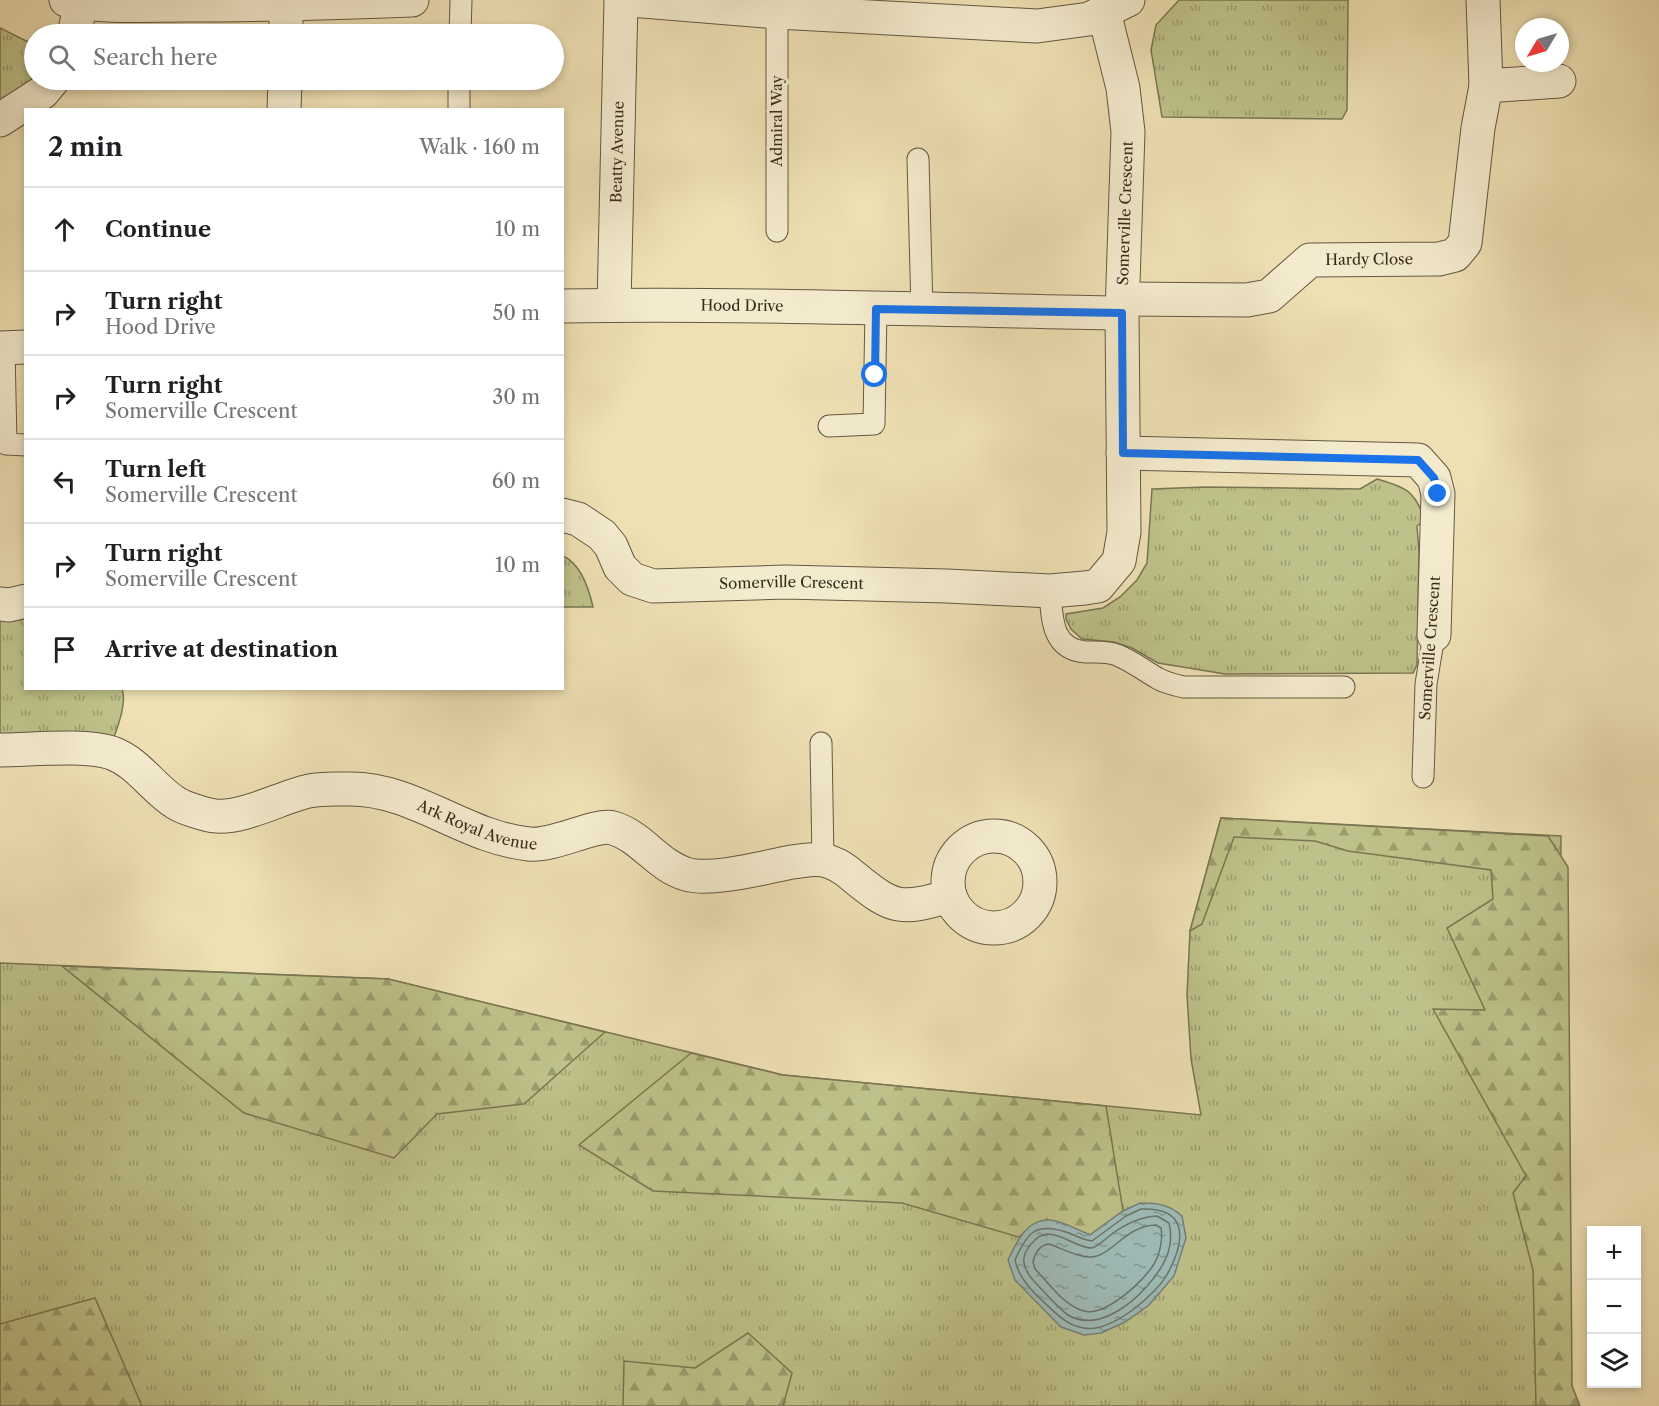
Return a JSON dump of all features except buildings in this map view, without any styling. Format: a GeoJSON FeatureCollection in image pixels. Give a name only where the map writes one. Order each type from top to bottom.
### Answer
{"type":"FeatureCollection","features":[{"type":"Feature","properties":{"kind":"street"},"geometry":{"type":"LineString","coordinates":[[74,24],[74,2],[286,13],[412,0]]}},
{"type":"Feature","properties":{"kind":"street","name":"Beatty Avenue"},"geometry":{"type":"LineString","coordinates":[[614,305],[621,0]]}},
{"type":"Feature","properties":{"kind":"street"},"geometry":{"type":"LineString","coordinates":[[631,0],[787,8],[1037,26],[1089,19],[1116,6]]}},
{"type":"Feature","properties":{"kind":"street","name":"Hardy Close"},"geometry":{"type":"LineString","coordinates":[[1122,306],[1247,300],[1269,296],[1310,260],[1438,259],[1455,255],[1466,243],[1478,128],[1486,86],[1483,0]]}},
{"type":"Feature","properties":{"kind":"street","name":"Somerville Crescent"},"geometry":{"type":"LineString","coordinates":[[564,516],[578,519],[602,535],[611,546],[620,567],[632,579],[653,586],[797,582],[1050,591],[1098,585],[1107,578],[1119,561],[1124,532],[1122,306],[1128,132],[1116,6]]}},
{"type":"Feature","properties":{"kind":"street"},"geometry":{"type":"LineString","coordinates":[[1486,86],[1559,81]]}},
{"type":"Feature","properties":{"kind":"street"},"geometry":{"type":"LineString","coordinates":[[0,120],[45,90]]}},
{"type":"Feature","properties":{"kind":"street"},"geometry":{"type":"LineString","coordinates":[[284,108],[285,90]]}},
{"type":"Feature","properties":{"kind":"street","name":"Hood Drive"},"geometry":{"type":"LineString","coordinates":[[564,306],[776,305],[922,310],[1122,306]]}},
{"type":"Feature","properties":{"kind":"street","name":"Somerville Crescent"},"geometry":{"type":"LineString","coordinates":[[1123,453],[1418,460],[1434,478],[1438,494],[1434,635]]}},
{"type":"Feature","properties":{"kind":"street"},"geometry":{"type":"LineString","coordinates":[[0,604],[9,605],[24,601]]}},
{"type":"Feature","properties":{"kind":"street","name":"Ark Royal Avenue"},"geometry":{"type":"LineString","coordinates":[[0,750],[93,749],[112,753],[133,764],[177,804],[216,816],[247,812],[310,791],[374,790],[399,797],[492,836],[530,845],[559,841],[597,828],[612,827],[630,837],[664,863],[687,875],[711,876],[805,860],[823,860]]}},
{"type":"Feature","properties":{"kind":"street"},"geometry":{"type":"LineString","coordinates":[[823,860],[842,867],[879,898],[897,906],[917,906],[950,896]]}},
{"type":"Feature","properties":{"kind":"lane"},"geometry":{"type":"LineString","coordinates":[[460,24],[461,0]]}},
{"type":"Feature","properties":{"kind":"lane","name":"Admiral Way"},"geometry":{"type":"LineString","coordinates":[[777,231],[787,8]]}},
{"type":"Feature","properties":{"kind":"lane"},"geometry":{"type":"LineString","coordinates":[[459,90],[459,108]]}},
{"type":"Feature","properties":{"kind":"lane"},"geometry":{"type":"LineString","coordinates":[[918,159],[922,310]]}},
{"type":"Feature","properties":{"kind":"lane"},"geometry":{"type":"LineString","coordinates":[[829,426],[874,424],[876,309]]}},
{"type":"Feature","properties":{"kind":"lane"},"geometry":{"type":"LineString","coordinates":[[10,348],[6,444],[24,445]]}},
{"type":"Feature","properties":{"kind":"lane"},"geometry":{"type":"LineString","coordinates":[[1050,591],[1052,621],[1058,638],[1064,644],[1076,651],[1113,653],[1137,664],[1159,679],[1184,687],[1344,687]]}},
{"type":"Feature","properties":{"kind":"lane","name":"Somerville Crescent"},"geometry":{"type":"LineString","coordinates":[[1423,777],[1426,684],[1434,635]]}},
{"type":"Feature","properties":{"kind":"lane"},"geometry":{"type":"LineString","coordinates":[[820,743],[823,860]]}},
{"type":"Feature","properties":{"kind":"green space"},"geometry":{"type":"Polygon","coordinates":[[[1179,0],[1348,0],[1347,110],[1342,119],[1162,117],[1151,50],[1156,25],[1179,0]]]}},
{"type":"Feature","properties":{"kind":"green space"},"geometry":{"type":"Polygon","coordinates":[[[0,28],[24,40],[24,85],[0,103],[0,28]]]}},
{"type":"Feature","properties":{"kind":"green space"},"geometry":{"type":"Polygon","coordinates":[[[1377,479],[1402,488],[1413,496],[1425,520],[1417,526],[1419,552],[1417,665],[1413,673],[1225,674],[1158,663],[1132,648],[1114,642],[1082,639],[1071,629],[1066,619],[1066,614],[1103,608],[1120,597],[1137,580],[1147,563],[1152,489],[1205,487],[1360,489],[1377,479]]]}},
{"type":"Feature","properties":{"kind":"green space"},"geometry":{"type":"Polygon","coordinates":[[[564,557],[579,571],[593,607],[564,607],[564,557]]]}},
{"type":"Feature","properties":{"kind":"green space"},"geometry":{"type":"Polygon","coordinates":[[[24,619],[24,690],[122,690],[123,706],[114,737],[0,738],[0,620],[24,619]]]}},
{"type":"Feature","properties":{"kind":"green space"},"geometry":{"type":"Polygon","coordinates":[[[1221,818],[1561,836],[1556,1406],[0,1406],[0,963],[388,979],[783,1075],[1201,1115],[1191,1059],[1187,995],[1190,931],[1221,818]]]}},
{"type":"Feature","properties":{"kind":"green space"},"geometry":{"type":"Polygon","coordinates":[[[1221,818],[1548,836],[1568,867],[1572,1386],[1580,1406],[1536,1406],[1533,1270],[1513,1193],[1526,1176],[1433,1009],[1485,1010],[1447,928],[1493,899],[1491,870],[1348,851],[1315,841],[1234,837],[1202,924],[1190,931],[1221,818]]]}},
{"type":"Feature","properties":{"kind":"green space"},"geometry":{"type":"Polygon","coordinates":[[[62,966],[388,979],[605,1032],[524,1104],[437,1114],[394,1158],[244,1113],[62,966]]]}},
{"type":"Feature","properties":{"kind":"green space"},"geometry":{"type":"Polygon","coordinates":[[[691,1053],[783,1075],[1106,1106],[1123,1211],[1090,1235],[1073,1228],[1034,1224],[1019,1237],[902,1203],[653,1191],[579,1145],[691,1053]]]}},
{"type":"Feature","properties":{"kind":"green space"},"geometry":{"type":"Polygon","coordinates":[[[95,1298],[142,1406],[0,1406],[0,1324],[95,1298]]]}},
{"type":"Feature","properties":{"kind":"green space"},"geometry":{"type":"Polygon","coordinates":[[[748,1333],[792,1373],[783,1406],[623,1406],[624,1361],[695,1368],[748,1333]]]}},
{"type":"Feature","properties":{"kind":"water"},"geometry":{"type":"Polygon","coordinates":[[[1140,1203],[1162,1205],[1182,1216],[1186,1238],[1174,1276],[1149,1305],[1125,1322],[1101,1333],[1084,1335],[1061,1327],[1015,1280],[1008,1260],[1019,1239],[1029,1227],[1042,1220],[1060,1222],[1090,1235],[1123,1211],[1140,1203]]]}},
{"type":"Feature","properties":{"kind":"route"},"geometry":{"type":"LineString","coordinates":[[875,375],[876,309],[1122,313],[1123,453],[1418,460],[1434,478],[1438,494]]}}]}
